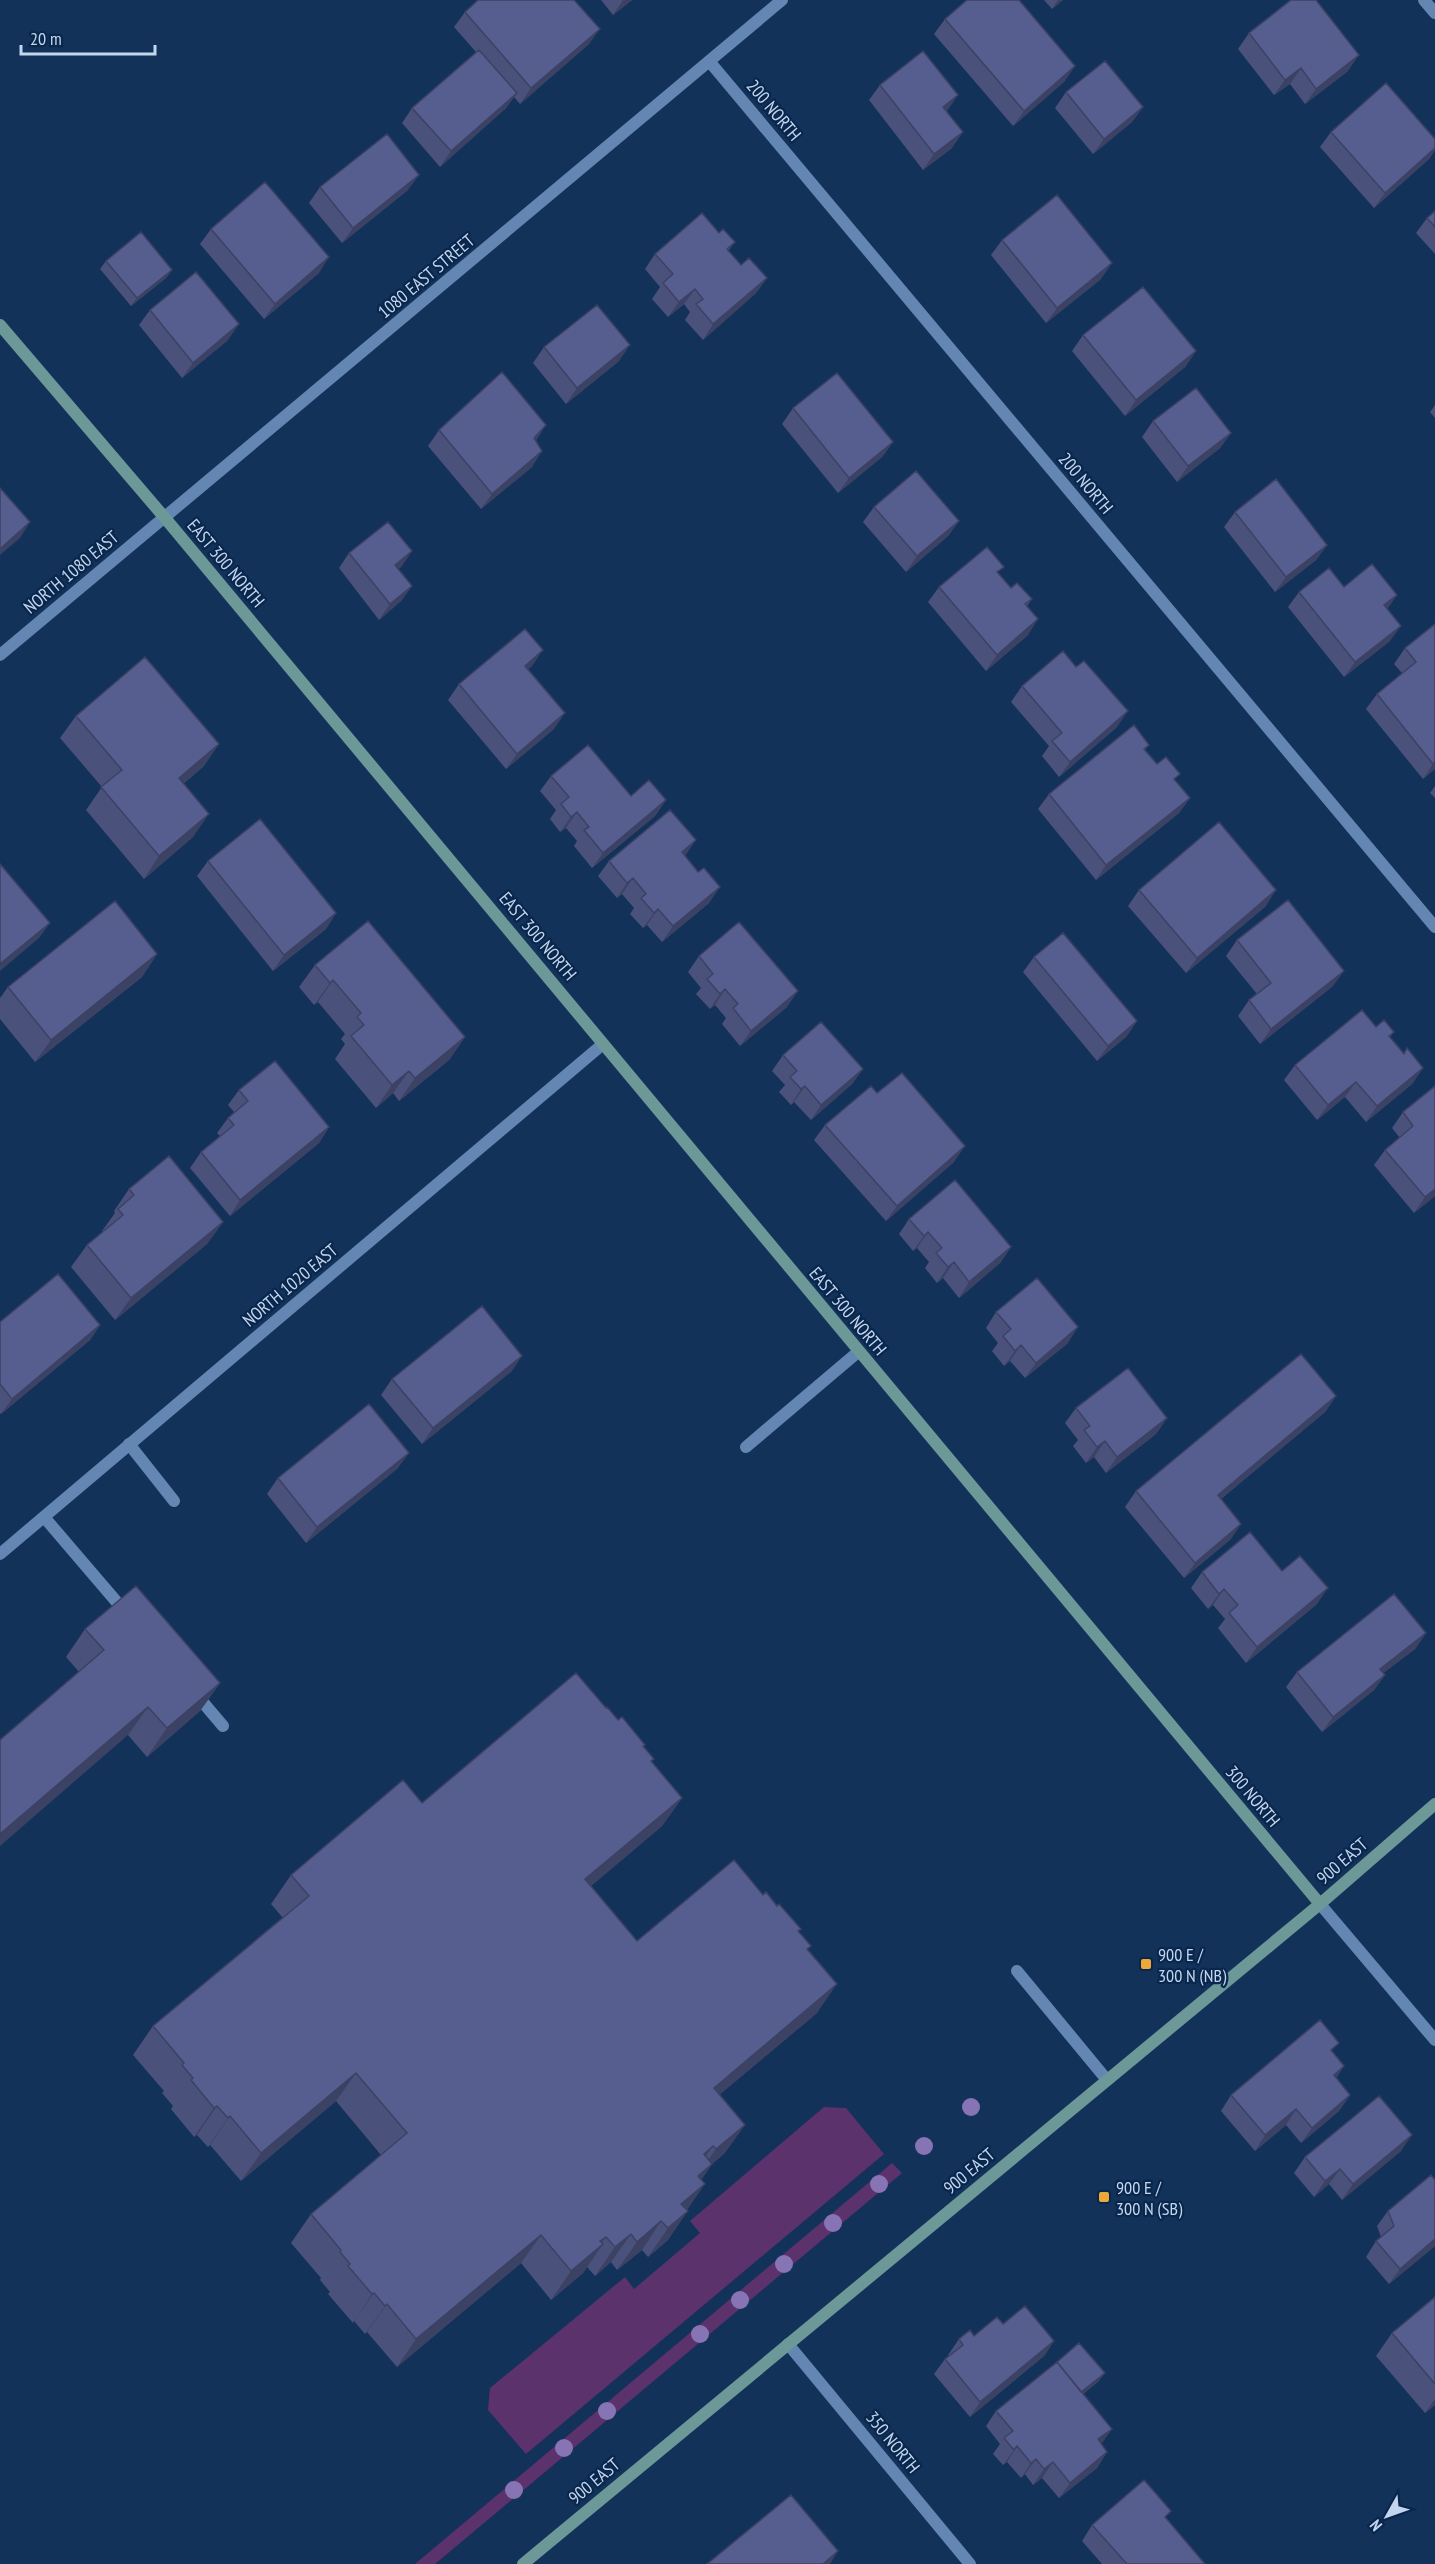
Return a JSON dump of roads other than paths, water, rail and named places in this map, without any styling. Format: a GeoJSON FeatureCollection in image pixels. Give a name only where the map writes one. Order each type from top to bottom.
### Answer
{"type":"FeatureCollection","features":[{"type":"Feature","properties":{"kind":"street"},"geometry":{"type":"LineString","coordinates":[[709,61],[782,0]]}},
{"type":"Feature","properties":{"kind":"street"},"geometry":{"type":"LineString","coordinates":[[1424,0],[1435,13]]}},
{"type":"Feature","properties":{"kind":"street","name":"1080 EAST STREET"},"geometry":{"type":"LineString","coordinates":[[165,518],[709,61]]}},
{"type":"Feature","properties":{"kind":"street","name":"200 NORTH"},"geometry":{"type":"LineString","coordinates":[[709,61],[1435,927]]}},
{"type":"Feature","properties":{"kind":"street","name":"EAST 300 NORTH"},"geometry":{"type":"LineString","coordinates":[[0,325],[165,518],[1044,1574]]}},
{"type":"Feature","properties":{"kind":"street","name":"NORTH 1080 EAST"},"geometry":{"type":"LineString","coordinates":[[0,655],[165,518]]}},
{"type":"Feature","properties":{"kind":"street","name":"NORTH 1020 EAST"},"geometry":{"type":"LineString","coordinates":[[0,1554],[603,1044]]}},
{"type":"Feature","properties":{"kind":"street"},"geometry":{"type":"LineString","coordinates":[[746,1447],[858,1352]]}},
{"type":"Feature","properties":{"kind":"street"},"geometry":{"type":"LineString","coordinates":[[129,1444],[174,1501]]}},
{"type":"Feature","properties":{"kind":"street"},"geometry":{"type":"LineString","coordinates":[[44,1517],[132,1619]]}},
{"type":"Feature","properties":{"kind":"street","name":"300 NORTH"},"geometry":{"type":"LineString","coordinates":[[1044,1574],[1435,2040]]}},
{"type":"Feature","properties":{"kind":"street"},"geometry":{"type":"LineString","coordinates":[[185,1682],[224,1726]]}},
{"type":"Feature","properties":{"kind":"street","name":"900 EAST"},"geometry":{"type":"LineString","coordinates":[[523,2564],[1320,1904],[1435,1804]]}},
{"type":"Feature","properties":{"kind":"street"},"geometry":{"type":"LineString","coordinates":[[1017,1971],[1107,2080]]}},
{"type":"Feature","properties":{"kind":"street","name":"350 NORTH"},"geometry":{"type":"LineString","coordinates":[[788,2344],[970,2564]]}},
{"type":"Feature","properties":{"kind":"place","name":"900 E / 300 N (NB)"},"geometry":{"type":"Point","coordinates":[1146,1964]}},
{"type":"Feature","properties":{"kind":"place","name":"900 E / 300 N (SB)"},"geometry":{"type":"Point","coordinates":[1104,2197]}}]}
